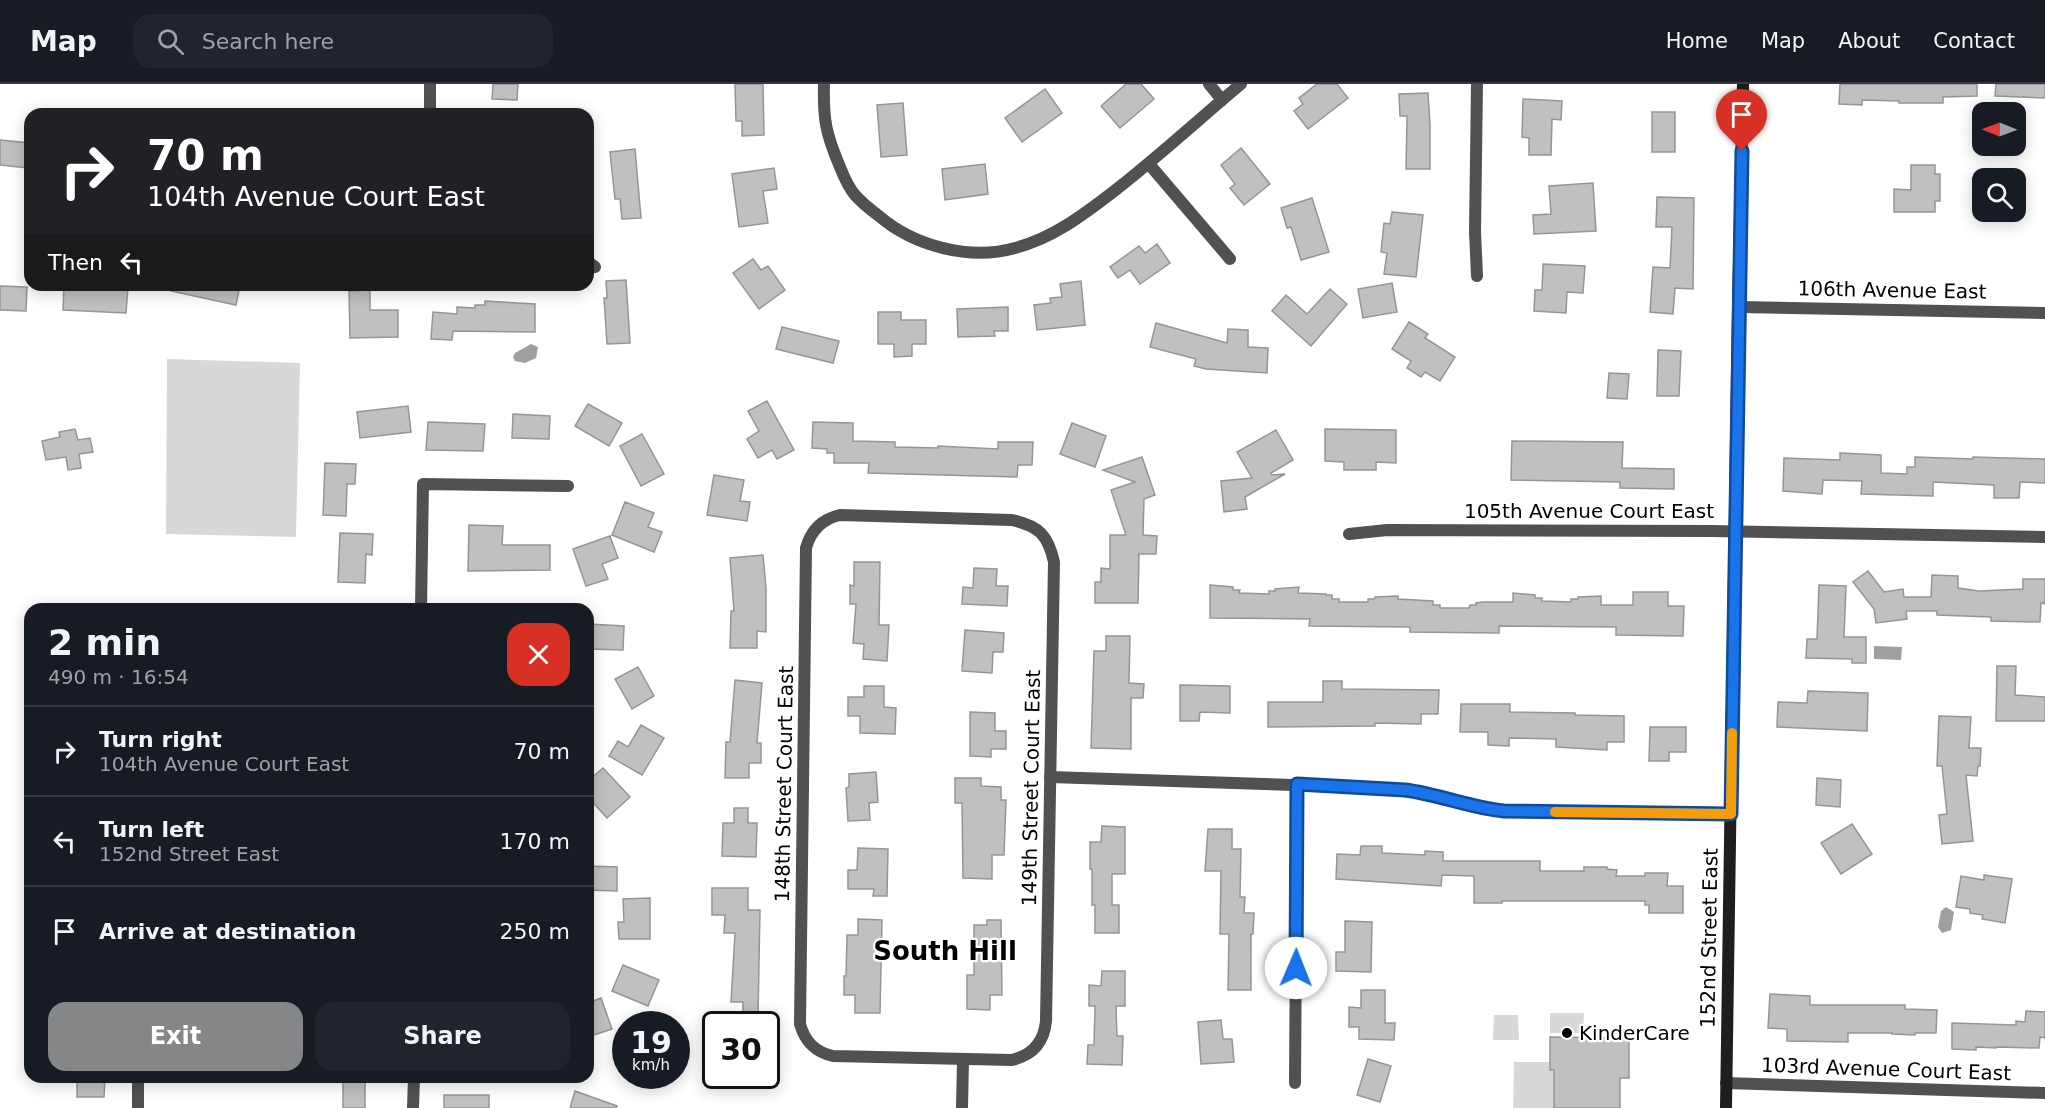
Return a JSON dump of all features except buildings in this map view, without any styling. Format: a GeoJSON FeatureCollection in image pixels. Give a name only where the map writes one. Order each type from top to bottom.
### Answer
{"type":"FeatureCollection","features":[{"type":"Feature","properties":{"kind":"main road","name":"152nd Street East"},"geometry":{"type":"LineString","coordinates":[[1726,1108],[1743,84]]}},
{"type":"Feature","properties":{"kind":"street"},"geometry":{"type":"LineString","coordinates":[[430,84],[430,108]]}},
{"type":"Feature","properties":{"kind":"street"},"geometry":{"type":"LineString","coordinates":[[824,84],[824,117],[827,137],[846,181],[861,201],[902,233],[946,249],[971,252],[1014,249],[1073,223],[1149,164],[1242,84]]}},
{"type":"Feature","properties":{"kind":"street"},"geometry":{"type":"LineString","coordinates":[[1209,84],[1222,100]]}},
{"type":"Feature","properties":{"kind":"street"},"geometry":{"type":"LineString","coordinates":[[1477,84],[1475,232],[1477,276]]}},
{"type":"Feature","properties":{"kind":"street"},"geometry":{"type":"LineString","coordinates":[[1149,164],[1230,259]]}},
{"type":"Feature","properties":{"kind":"street","name":"106th Avenue East"},"geometry":{"type":"LineString","coordinates":[[1738,307],[2045,313]]}},
{"type":"Feature","properties":{"kind":"street"},"geometry":{"type":"LineString","coordinates":[[421,603],[423,484],[568,486]]}},
{"type":"Feature","properties":{"kind":"street","name":"149th Street Court East"},"geometry":{"type":"LineString","coordinates":[[818,526],[831,517],[840,515],[1012,520],[1027,523],[1041,533],[1051,548],[1054,562],[1046,1021],[1043,1037],[1030,1053],[1012,1060],[963,1060]]}},
{"type":"Feature","properties":{"kind":"street","name":"148th Street Court East"},"geometry":{"type":"LineString","coordinates":[[818,526],[806,548],[800,1024],[802,1033],[809,1044],[819,1052],[833,1056],[963,1060]]}},
{"type":"Feature","properties":{"kind":"street","name":"105th Avenue Court East"},"geometry":{"type":"LineString","coordinates":[[1349,534],[1387,530],[1736,531],[2045,537]]}},
{"type":"Feature","properties":{"kind":"street"},"geometry":{"type":"LineString","coordinates":[[1050,777],[1399,789],[1422,792],[1483,809],[1504,811],[1731,814]]}},
{"type":"Feature","properties":{"kind":"street"},"geometry":{"type":"LineString","coordinates":[[1295,1083],[1297,784]]}},
{"type":"Feature","properties":{"kind":"street"},"geometry":{"type":"LineString","coordinates":[[962,1108],[963,1060]]}},
{"type":"Feature","properties":{"kind":"street"},"geometry":{"type":"LineString","coordinates":[[138,1083],[138,1108]]}},
{"type":"Feature","properties":{"kind":"street"},"geometry":{"type":"LineString","coordinates":[[413,1108],[414,1083]]}},
{"type":"Feature","properties":{"kind":"street","name":"103rd Avenue Court East"},"geometry":{"type":"LineString","coordinates":[[1726,1083],[2045,1093]]}},
{"type":"Feature","properties":{"kind":"shaded area"},"geometry":{"type":"Polygon","coordinates":[[[531,344],[538,347],[536,358],[525,363],[515,361],[513,357],[515,353],[531,344]]]}},
{"type":"Feature","properties":{"kind":"shaded area"},"geometry":{"type":"Polygon","coordinates":[[[167,359],[300,363],[296,537],[166,534],[167,359]]]}},
{"type":"Feature","properties":{"kind":"shaded area"},"geometry":{"type":"Polygon","coordinates":[[[1874,646],[1902,647],[1901,660],[1874,659],[1874,646]]]}},
{"type":"Feature","properties":{"kind":"shaded area"},"geometry":{"type":"Polygon","coordinates":[[[1946,907],[1954,912],[1951,930],[1942,933],[1938,927],[1941,911],[1946,907]]]}},
{"type":"Feature","properties":{"kind":"shaded area"},"geometry":{"type":"Polygon","coordinates":[[[1550,1013],[1584,1013],[1583,1033],[1550,1033],[1550,1013]]]}},
{"type":"Feature","properties":{"kind":"shaded area"},"geometry":{"type":"Polygon","coordinates":[[[1494,1015],[1518,1015],[1519,1040],[1493,1040],[1494,1015]]]}},
{"type":"Feature","properties":{"kind":"shaded area"},"geometry":{"type":"Polygon","coordinates":[[[1514,1062],[1550,1062],[1550,1070],[1554,1070],[1554,1108],[1513,1108],[1514,1062]]]}},
{"type":"Feature","properties":{"kind":"slow traffic"},"geometry":{"type":"LineString","coordinates":[[1555,812],[1731,814],[1732,733]]}},
{"type":"Feature","properties":{"kind":"place","name":"KinderCare"},"geometry":{"type":"Point","coordinates":[1567,1033]}},
{"type":"Feature","properties":{"kind":"district","name":"South Hill"},"geometry":{"type":"Point","coordinates":[945,951]}},
{"type":"Feature","properties":{"kind":"route"},"geometry":{"type":"LineString","coordinates":[[1296,968],[1297,784],[1422,792],[1483,809],[1504,811],[1731,814],[1742,151]]}}]}
